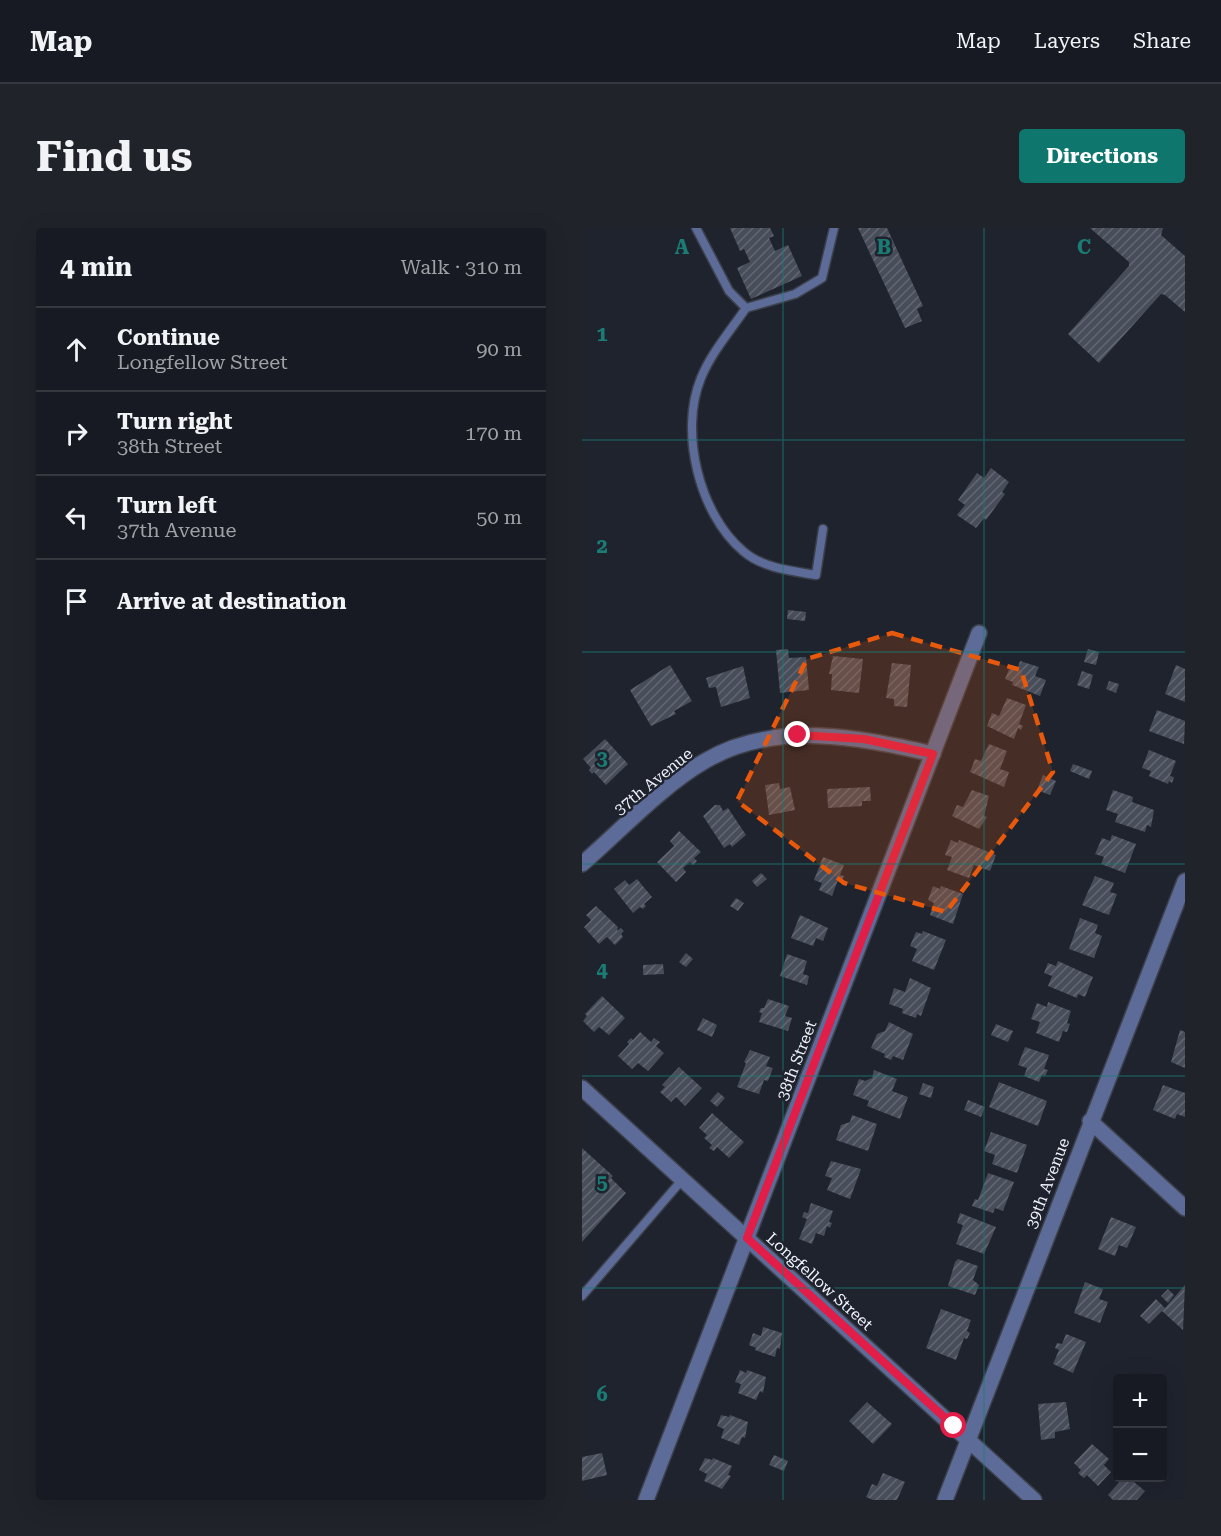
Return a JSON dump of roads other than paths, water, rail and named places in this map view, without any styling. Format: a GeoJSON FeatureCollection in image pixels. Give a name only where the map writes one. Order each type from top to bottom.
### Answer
{"type":"FeatureCollection","features":[{"type":"Feature","properties":{"kind":"street","name":"38th Street"},"geometry":{"type":"LineString","coordinates":[[646,1500],[979,633]]}},
{"type":"Feature","properties":{"kind":"street","name":"37th Avenue"},"geometry":{"type":"LineString","coordinates":[[582,864],[671,786],[704,761],[731,748],[762,740],[798,735],[833,736],[864,739],[933,754]]}},
{"type":"Feature","properties":{"kind":"street","name":"39th Avenue"},"geometry":{"type":"LineString","coordinates":[[945,1500],[1090,1121],[1185,881]]}},
{"type":"Feature","properties":{"kind":"street","name":"Longfellow Street"},"geometry":{"type":"LineString","coordinates":[[582,1088],[1034,1500]]}},
{"type":"Feature","properties":{"kind":"street"},"geometry":{"type":"LineString","coordinates":[[1090,1121],[1185,1208]]}},
{"type":"Feature","properties":{"kind":"lane"},"geometry":{"type":"LineString","coordinates":[[696,228],[729,291],[746,308]]}},
{"type":"Feature","properties":{"kind":"lane"},"geometry":{"type":"LineString","coordinates":[[823,529],[816,575],[778,570],[743,552],[715,516],[695,466],[691,435],[700,378],[746,308],[795,294],[822,278],[834,228]]}},
{"type":"Feature","properties":{"kind":"lane"},"geometry":{"type":"LineString","coordinates":[[582,1296],[682,1180]]}}]}
